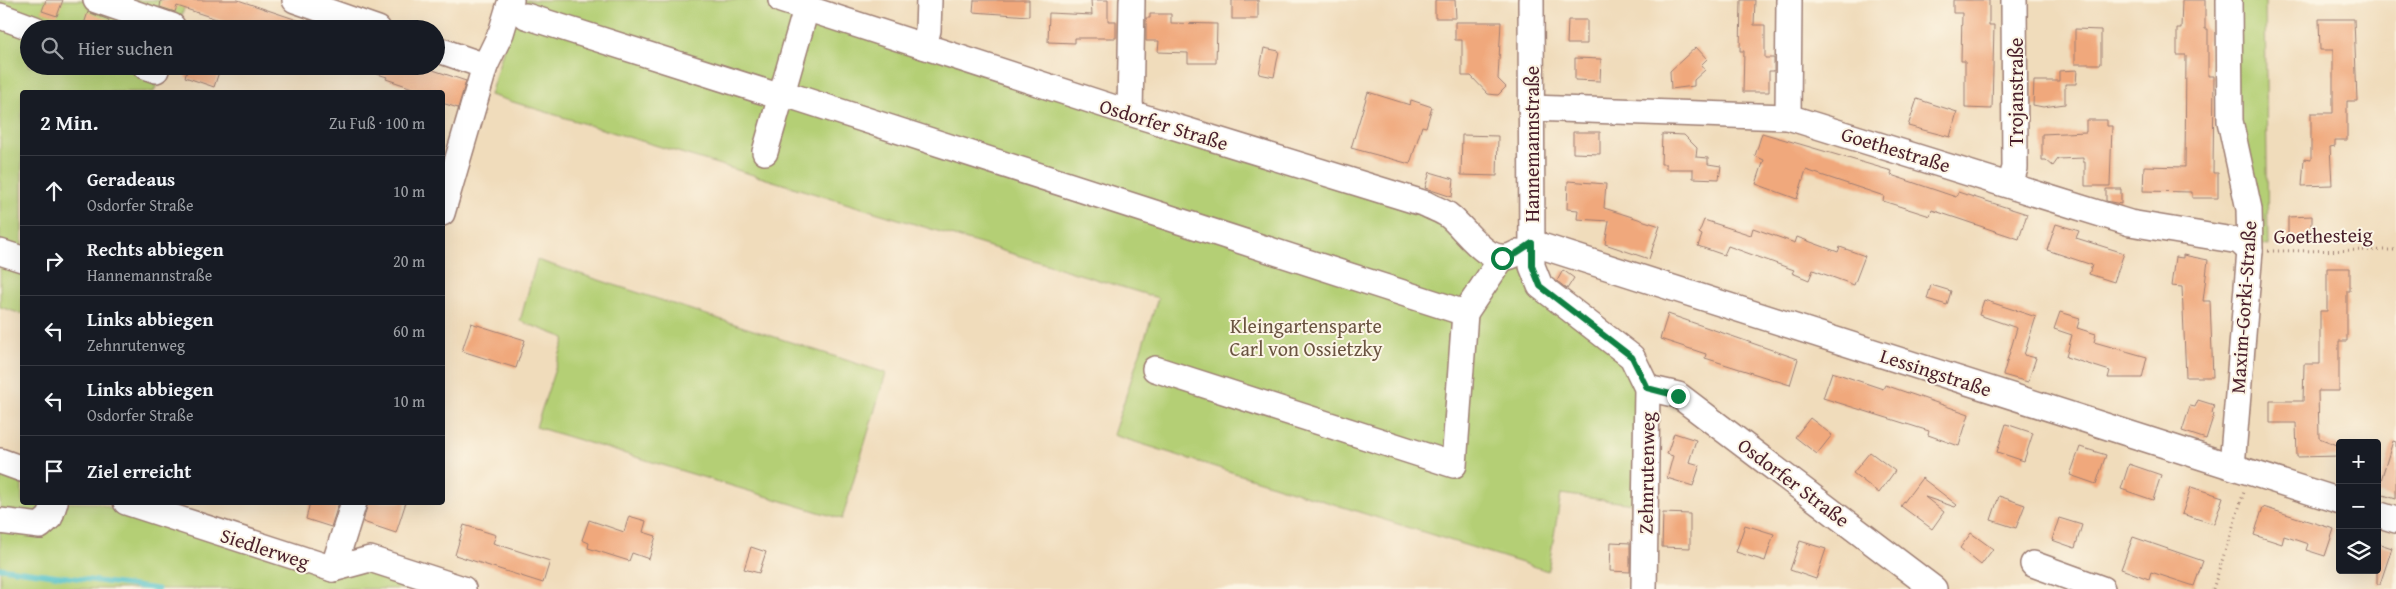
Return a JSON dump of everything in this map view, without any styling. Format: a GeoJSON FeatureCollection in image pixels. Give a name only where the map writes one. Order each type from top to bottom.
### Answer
{"type":"FeatureCollection","features":[{"type":"Feature","properties":{"kind":"street"},"geometry":{"type":"LineString","coordinates":[[96,0],[154,20]]}},
{"type":"Feature","properties":{"kind":"street"},"geometry":{"type":"LineString","coordinates":[[295,0],[352,20]]}},
{"type":"Feature","properties":{"kind":"street","name":"Osdorfer Straße"},"geometry":{"type":"LineString","coordinates":[[781,0],[1130,113],[1426,204],[1447,215],[1489,254],[1502,258]]}},
{"type":"Feature","properties":{"kind":"street"},"geometry":{"type":"LineString","coordinates":[[924,46],[928,30],[929,0]]}},
{"type":"Feature","properties":{"kind":"street"},"geometry":{"type":"LineString","coordinates":[[1130,113],[1132,0]]}},
{"type":"Feature","properties":{"kind":"street","name":"Hannemannstraße"},"geometry":{"type":"LineString","coordinates":[[1531,0],[1532,266],[1540,286]]}},
{"type":"Feature","properties":{"kind":"street"},"geometry":{"type":"LineString","coordinates":[[1788,117],[1789,0]]}},
{"type":"Feature","properties":{"kind":"street","name":"Trojanstraße"},"geometry":{"type":"LineString","coordinates":[[2010,184],[2014,168],[2014,0]]}},
{"type":"Feature","properties":{"kind":"street","name":"Maxim-Gorki-Straße"},"geometry":{"type":"LineString","coordinates":[[2228,0],[2230,121],[2249,210],[2250,251],[2242,469]]}},
{"type":"Feature","properties":{"kind":"street"},"geometry":{"type":"LineString","coordinates":[[445,205],[485,66],[501,33],[519,8],[782,95],[1465,313]]}},
{"type":"Feature","properties":{"kind":"street"},"geometry":{"type":"LineString","coordinates":[[765,152],[806,9]]}},
{"type":"Feature","properties":{"kind":"street"},"geometry":{"type":"LineString","coordinates":[[0,16],[20,23]]}},
{"type":"Feature","properties":{"kind":"street"},"geometry":{"type":"LineString","coordinates":[[445,52],[485,66]]}},
{"type":"Feature","properties":{"kind":"street","name":"Goethestraße"},"geometry":{"type":"LineString","coordinates":[[1530,108],[1788,117],[2010,184],[2130,223],[2239,242],[2250,251]]}},
{"type":"Feature","properties":{"kind":"street"},"geometry":{"type":"LineString","coordinates":[[1155,369],[1454,466],[1465,313],[1502,258],[1512,256],[1532,243]]}},
{"type":"Feature","properties":{"kind":"street","name":"Lessingstraße"},"geometry":{"type":"LineString","coordinates":[[1532,243],[2336,500]]}},
{"type":"Feature","properties":{"kind":"street"},"geometry":{"type":"LineString","coordinates":[[0,252],[20,258]]}},
{"type":"Feature","properties":{"kind":"street","name":"Zehnrutenweg"},"geometry":{"type":"LineString","coordinates":[[1540,286],[1632,357],[1647,388],[1644,589]]}},
{"type":"Feature","properties":{"kind":"street","name":"Osdorfer Straße"},"geometry":{"type":"LineString","coordinates":[[1647,388],[1678,396],[1934,589]]}},
{"type":"Feature","properties":{"kind":"street"},"geometry":{"type":"LineString","coordinates":[[0,462],[20,468]]}},
{"type":"Feature","properties":{"kind":"street"},"geometry":{"type":"LineString","coordinates":[[0,521],[40,526],[50,517],[53,505]]}},
{"type":"Feature","properties":{"kind":"street","name":"Siedlerweg"},"geometry":{"type":"LineString","coordinates":[[135,505],[333,570],[370,559],[463,589]]}},
{"type":"Feature","properties":{"kind":"street"},"geometry":{"type":"LineString","coordinates":[[333,570],[353,505]]}},
{"type":"Feature","properties":{"kind":"street"},"geometry":{"type":"LineString","coordinates":[[2381,515],[2396,520]]}},
{"type":"Feature","properties":{"kind":"street"},"geometry":{"type":"LineString","coordinates":[[2033,564],[2102,589]]}},
{"type":"Feature","properties":{"kind":"path","name":"Goethesteig"},"geometry":{"type":"LineString","coordinates":[[2250,251],[2396,250]]}},
{"type":"Feature","properties":{"kind":"path"},"geometry":{"type":"LineString","coordinates":[[2213,589],[2242,469]]}},
{"type":"Feature","properties":{"kind":"green space"},"geometry":{"type":"Polygon","coordinates":[[[0,0],[187,0],[180,20],[20,20],[20,75],[160,75],[155,90],[20,90],[20,313],[0,307],[0,0]]]}},
{"type":"Feature","properties":{"kind":"green space","name":"Kleingartensparte Carl von Ossietzky"},"geometry":{"type":"Polygon","coordinates":[[[518,0],[768,0],[1425,215],[1519,263],[1625,363],[1638,392],[1640,505],[1561,494],[1548,571],[1113,435],[1158,298],[490,95],[518,0]]]}},
{"type":"Feature","properties":{"kind":"green space"},"geometry":{"type":"Polygon","coordinates":[[[2235,0],[2265,0],[2268,246],[2261,245],[2237,120],[2235,0]]]}},
{"type":"Feature","properties":{"kind":"green space"},"geometry":{"type":"Polygon","coordinates":[[[537,260],[886,373],[842,519],[536,427],[565,338],[520,321],[537,260]]]}},
{"type":"Feature","properties":{"kind":"green space"},"geometry":{"type":"Polygon","coordinates":[[[0,471],[20,477],[20,505],[102,505],[117,510],[372,566],[442,589],[0,589],[0,471]]]}},
{"type":"Feature","properties":{"kind":"building"},"geometry":{"type":"Polygon","coordinates":[[[46,0],[63,0],[57,16],[42,11],[46,0]]]}},
{"type":"Feature","properties":{"kind":"building"},"geometry":{"type":"Polygon","coordinates":[[[161,0],[238,0],[297,20],[220,20],[177,6],[175,12],[160,7],[161,0]]]}},
{"type":"Feature","properties":{"kind":"building"},"geometry":{"type":"Polygon","coordinates":[[[974,0],[1029,0],[1029,16],[973,12],[974,0]]]}},
{"type":"Feature","properties":{"kind":"building"},"geometry":{"type":"Polygon","coordinates":[[[1091,0],[1108,0],[1108,21],[1116,21],[1116,38],[1075,38],[1075,43],[1048,42],[1049,13],[1092,15],[1091,0]]]}},
{"type":"Feature","properties":{"kind":"building"},"geometry":{"type":"Polygon","coordinates":[[[1232,0],[1258,0],[1258,19],[1232,19],[1232,0]]]}},
{"type":"Feature","properties":{"kind":"building"},"geometry":{"type":"Polygon","coordinates":[[[1435,0],[1455,0],[1456,18],[1435,18],[1435,0]]]}},
{"type":"Feature","properties":{"kind":"building"},"geometry":{"type":"Polygon","coordinates":[[[1741,0],[1755,0],[1754,25],[1765,25],[1765,58],[1774,58],[1774,71],[1769,71],[1769,92],[1743,92],[1744,51],[1740,51],[1741,0]]]}},
{"type":"Feature","properties":{"kind":"building"},"geometry":{"type":"Polygon","coordinates":[[[1953,0],[1989,0],[1989,25],[1994,25],[1992,109],[1965,108],[1965,61],[1961,61],[1962,13],[1953,13],[1953,0]]]}},
{"type":"Feature","properties":{"kind":"building"},"geometry":{"type":"Polygon","coordinates":[[[2182,0],[2205,0],[2205,29],[2208,29],[2208,76],[2214,76],[2213,173],[2218,173],[2218,198],[2192,198],[2192,192],[2143,191],[2144,166],[2185,167],[2186,55],[2177,55],[2177,28],[2181,28],[2182,0]]]}},
{"type":"Feature","properties":{"kind":"building"},"geometry":{"type":"Polygon","coordinates":[[[88,12],[109,20],[85,20],[88,12]]]}},
{"type":"Feature","properties":{"kind":"building"},"geometry":{"type":"Polygon","coordinates":[[[1150,14],[1171,14],[1171,23],[1217,24],[1216,63],[1188,63],[1188,53],[1158,52],[1159,41],[1146,41],[1146,18],[1150,18],[1150,14]]]}},
{"type":"Feature","properties":{"kind":"building"},"geometry":{"type":"Polygon","coordinates":[[[2319,19],[2354,19],[2357,101],[2347,101],[2347,140],[2335,140],[2335,146],[2330,147],[2332,185],[2302,186],[2304,159],[2311,160],[2311,113],[2333,113],[2333,50],[2320,50],[2319,19]]]}},
{"type":"Feature","properties":{"kind":"building"},"geometry":{"type":"Polygon","coordinates":[[[1568,20],[1587,20],[1587,44],[1567,44],[1568,20]]]}},
{"type":"Feature","properties":{"kind":"building"},"geometry":{"type":"Polygon","coordinates":[[[1455,22],[1501,22],[1498,79],[1506,87],[1498,95],[1488,94],[1471,76],[1462,76],[1462,40],[1455,40],[1455,22]]]}},
{"type":"Feature","properties":{"kind":"building"},"geometry":{"type":"Polygon","coordinates":[[[2075,29],[2101,30],[2101,64],[2075,64],[2075,29]]]}},
{"type":"Feature","properties":{"kind":"building"},"geometry":{"type":"Polygon","coordinates":[[[1696,47],[1707,59],[1701,65],[1705,70],[1694,80],[1694,86],[1671,89],[1670,71],[1696,47]]]}},
{"type":"Feature","properties":{"kind":"building"},"geometry":{"type":"Polygon","coordinates":[[[1264,48],[1279,51],[1274,77],[1259,74],[1264,48]]]}},
{"type":"Feature","properties":{"kind":"building"},"geometry":{"type":"Polygon","coordinates":[[[1575,58],[1601,59],[1600,81],[1575,80],[1575,58]]]}},
{"type":"Feature","properties":{"kind":"building"},"geometry":{"type":"Polygon","coordinates":[[[2077,70],[2076,84],[2065,84],[2065,104],[2043,107],[2033,105],[2034,81],[2059,81],[2059,71],[2077,70]]]}},
{"type":"Feature","properties":{"kind":"building"},"geometry":{"type":"Polygon","coordinates":[[[445,74],[466,81],[458,108],[445,104],[445,90],[418,90],[386,79],[387,77],[381,75],[445,74]]]}},
{"type":"Feature","properties":{"kind":"building"},"geometry":{"type":"Polygon","coordinates":[[[186,75],[218,75],[214,87],[185,77],[186,75]]]}},
{"type":"Feature","properties":{"kind":"building"},"geometry":{"type":"Polygon","coordinates":[[[1368,92],[1410,105],[1411,100],[1432,107],[1426,127],[1422,126],[1410,164],[1351,148],[1368,92]]]}},
{"type":"Feature","properties":{"kind":"building"},"geometry":{"type":"Polygon","coordinates":[[[1917,99],[1957,112],[1950,137],[1908,126],[1917,99]]]}},
{"type":"Feature","properties":{"kind":"building"},"geometry":{"type":"Polygon","coordinates":[[[2086,120],[2107,120],[2107,126],[2112,126],[2110,186],[2085,186],[2085,162],[2083,162],[2083,158],[2058,159],[2053,166],[2046,160],[2042,160],[2042,134],[2086,132],[2086,120]]]}},
{"type":"Feature","properties":{"kind":"building"},"geometry":{"type":"Polygon","coordinates":[[[1573,132],[1600,132],[1600,154],[1573,153],[1573,132]]]}},
{"type":"Feature","properties":{"kind":"building"},"geometry":{"type":"Polygon","coordinates":[[[1762,133],[1892,171],[1891,175],[1956,197],[1958,192],[2027,214],[2019,239],[1932,210],[1930,216],[1883,201],[1884,196],[1806,170],[1797,199],[1756,184],[1764,160],[1755,156],[1762,133]]]}},
{"type":"Feature","properties":{"kind":"building"},"geometry":{"type":"Polygon","coordinates":[[[1662,134],[1684,135],[1697,148],[1696,157],[1708,158],[1708,164],[1721,166],[1719,179],[1693,178],[1693,169],[1666,169],[1666,164],[1661,164],[1662,134]]]}},
{"type":"Feature","properties":{"kind":"building"},"geometry":{"type":"Polygon","coordinates":[[[1462,135],[1498,136],[1497,176],[1461,175],[1462,135]]]}},
{"type":"Feature","properties":{"kind":"building"},"geometry":{"type":"Polygon","coordinates":[[[1430,172],[1454,179],[1452,197],[1425,188],[1430,172]]]}},
{"type":"Feature","properties":{"kind":"building"},"geometry":{"type":"Polygon","coordinates":[[[1568,181],[1606,184],[1604,208],[1660,226],[1649,259],[1605,244],[1609,221],[1577,219],[1578,210],[1567,209],[1568,181]]]}},
{"type":"Feature","properties":{"kind":"building"},"geometry":{"type":"Polygon","coordinates":[[[2106,189],[2121,189],[2121,204],[2106,201],[2106,189]]]}},
{"type":"Feature","properties":{"kind":"building"},"geometry":{"type":"Polygon","coordinates":[[[2312,216],[2312,238],[2288,238],[2288,217],[2312,216]]]}},
{"type":"Feature","properties":{"kind":"building"},"geometry":{"type":"Polygon","coordinates":[[[1704,220],[1751,235],[1753,228],[1795,243],[1797,237],[1838,252],[1840,247],[1865,256],[1854,285],[1813,270],[1809,280],[1792,273],[1794,270],[1728,246],[1724,255],[1698,246],[1702,235],[1699,233],[1704,220]]]}},
{"type":"Feature","properties":{"kind":"building"},"geometry":{"type":"Polygon","coordinates":[[[2056,224],[2079,231],[2076,238],[2124,253],[2114,282],[2089,274],[2092,265],[2047,250],[2056,224]]]}},
{"type":"Feature","properties":{"kind":"building"},"geometry":{"type":"Polygon","coordinates":[[[2183,255],[2208,260],[2203,301],[2210,301],[2213,377],[2186,377],[2182,287],[2171,286],[2175,257],[2183,258],[2183,255]]]}},
{"type":"Feature","properties":{"kind":"building"},"geometry":{"type":"Polygon","coordinates":[[[2327,268],[2350,268],[2350,291],[2347,291],[2347,341],[2339,341],[2339,391],[2318,391],[2319,438],[2336,444],[2336,456],[2297,457],[2296,423],[2270,423],[2270,401],[2303,401],[2304,364],[2320,364],[2320,311],[2327,311],[2327,268]]]}},
{"type":"Feature","properties":{"kind":"building"},"geometry":{"type":"Polygon","coordinates":[[[1563,270],[1574,278],[1567,289],[1557,281],[1563,270]]]}},
{"type":"Feature","properties":{"kind":"building"},"geometry":{"type":"Polygon","coordinates":[[[1931,285],[1951,291],[1947,305],[1927,299],[1931,285]]]}},
{"type":"Feature","properties":{"kind":"building"},"geometry":{"type":"Polygon","coordinates":[[[1984,300],[2036,317],[2024,355],[2036,358],[2028,382],[2003,375],[2017,328],[1979,315],[1984,300]]]}},
{"type":"Feature","properties":{"kind":"building"},"geometry":{"type":"Polygon","coordinates":[[[2060,312],[2080,318],[2077,328],[2096,334],[2094,342],[2147,357],[2142,378],[2108,378],[2110,371],[2066,357],[2072,335],[2054,329],[2060,312]]]}},
{"type":"Feature","properties":{"kind":"building"},"geometry":{"type":"Polygon","coordinates":[[[1668,314],[1798,359],[1790,385],[1705,358],[1706,354],[1660,339],[1668,314]]]}},
{"type":"Feature","properties":{"kind":"building"},"geometry":{"type":"Polygon","coordinates":[[[471,323],[525,340],[516,368],[462,351],[471,323]]]}},
{"type":"Feature","properties":{"kind":"building"},"geometry":{"type":"Polygon","coordinates":[[[1832,372],[1883,389],[1885,385],[1969,414],[1959,446],[1928,435],[1929,431],[1823,398],[1832,372]]]}},
{"type":"Feature","properties":{"kind":"building"},"geometry":{"type":"Polygon","coordinates":[[[2198,400],[2214,405],[2212,413],[2214,414],[2206,439],[2182,431],[2190,406],[2195,407],[2198,400]]]}},
{"type":"Feature","properties":{"kind":"building"},"geometry":{"type":"Polygon","coordinates":[[[1810,418],[1832,435],[1817,454],[1795,437],[1810,418]]]}},
{"type":"Feature","properties":{"kind":"building"},"geometry":{"type":"Polygon","coordinates":[[[2006,424],[2033,433],[2024,461],[1997,452],[2006,424]]]}},
{"type":"Feature","properties":{"kind":"building"},"geometry":{"type":"Polygon","coordinates":[[[1674,433],[1696,440],[1689,462],[1700,465],[1693,486],[1667,478],[1673,456],[1667,454],[1674,433]]]}},
{"type":"Feature","properties":{"kind":"building"},"geometry":{"type":"Polygon","coordinates":[[[2393,441],[2396,442],[2396,499],[2381,494],[2381,480],[2393,441]]]}},
{"type":"Feature","properties":{"kind":"building"},"geometry":{"type":"Polygon","coordinates":[[[2080,447],[2106,455],[2096,484],[2070,475],[2080,447]]]}},
{"type":"Feature","properties":{"kind":"building"},"geometry":{"type":"Polygon","coordinates":[[[1870,452],[1895,471],[1879,493],[1853,473],[1870,452]]]}},
{"type":"Feature","properties":{"kind":"building"},"geometry":{"type":"Polygon","coordinates":[[[2129,464],[2161,475],[2153,500],[2121,489],[2129,464]]]}},
{"type":"Feature","properties":{"kind":"building"},"geometry":{"type":"Polygon","coordinates":[[[1922,478],[1957,505],[1955,507],[1925,497],[1944,512],[1932,529],[1901,506],[1922,478]]]}},
{"type":"Feature","properties":{"kind":"building"},"geometry":{"type":"Polygon","coordinates":[[[2191,487],[2223,497],[2214,524],[2182,514],[2191,487]]]}},
{"type":"Feature","properties":{"kind":"building"},"geometry":{"type":"Polygon","coordinates":[[[1999,496],[2025,505],[2016,528],[1991,520],[1999,496]]]}},
{"type":"Feature","properties":{"kind":"building"},"geometry":{"type":"Polygon","coordinates":[[[309,505],[338,505],[331,527],[306,519],[309,505]]]}},
{"type":"Feature","properties":{"kind":"building"},"geometry":{"type":"Polygon","coordinates":[[[367,505],[405,505],[396,533],[363,522],[367,505]]]}},
{"type":"Feature","properties":{"kind":"building"},"geometry":{"type":"Polygon","coordinates":[[[2263,507],[2334,529],[2325,556],[2306,550],[2308,544],[2284,536],[2282,544],[2254,535],[2263,507]]]}},
{"type":"Feature","properties":{"kind":"building"},"geometry":{"type":"Polygon","coordinates":[[[1663,513],[1690,514],[1690,548],[1662,547],[1663,513]]]}},
{"type":"Feature","properties":{"kind":"building"},"geometry":{"type":"Polygon","coordinates":[[[629,516],[646,521],[643,532],[656,536],[649,559],[632,553],[629,561],[588,548],[589,543],[582,540],[589,520],[624,532],[629,516]]]}},
{"type":"Feature","properties":{"kind":"building"},"geometry":{"type":"Polygon","coordinates":[[[2059,518],[2082,525],[2075,548],[2052,540],[2059,518]]]}},
{"type":"Feature","properties":{"kind":"building"},"geometry":{"type":"Polygon","coordinates":[[[464,525],[496,535],[493,543],[550,561],[543,583],[455,555],[464,525]]]}},
{"type":"Feature","properties":{"kind":"building"},"geometry":{"type":"Polygon","coordinates":[[[1745,525],[1774,534],[1765,561],[1736,552],[1745,525]]]}},
{"type":"Feature","properties":{"kind":"building"},"geometry":{"type":"Polygon","coordinates":[[[1971,533],[1993,549],[1981,565],[1960,548],[1971,533]]]}},
{"type":"Feature","properties":{"kind":"building"},"geometry":{"type":"Polygon","coordinates":[[[2133,537],[2203,561],[2194,586],[2151,572],[2149,579],[2121,569],[2133,537]]]}},
{"type":"Feature","properties":{"kind":"building"},"geometry":{"type":"Polygon","coordinates":[[[1800,541],[1826,549],[1816,579],[1790,570],[1800,541]]]}},
{"type":"Feature","properties":{"kind":"building"},"geometry":{"type":"Polygon","coordinates":[[[1611,542],[1630,543],[1630,572],[1610,571],[1611,542]]]}},
{"type":"Feature","properties":{"kind":"building"},"geometry":{"type":"Polygon","coordinates":[[[2381,544],[2392,548],[2380,584],[2377,584],[2377,574],[2381,574],[2381,544]]]}},
{"type":"Feature","properties":{"kind":"building"},"geometry":{"type":"Polygon","coordinates":[[[751,547],[766,552],[759,573],[744,569],[751,547]]]}},
{"type":"Feature","properties":{"kind":"waterway"},"geometry":{"type":"LineString","coordinates":[[0,568],[158,589]]}},
{"type":"Feature","properties":{"kind":"route"},"geometry":{"type":"LineString","coordinates":[[1502,258],[1512,256],[1532,243],[1532,266],[1540,286],[1632,357],[1647,388],[1678,396]]}}]}
